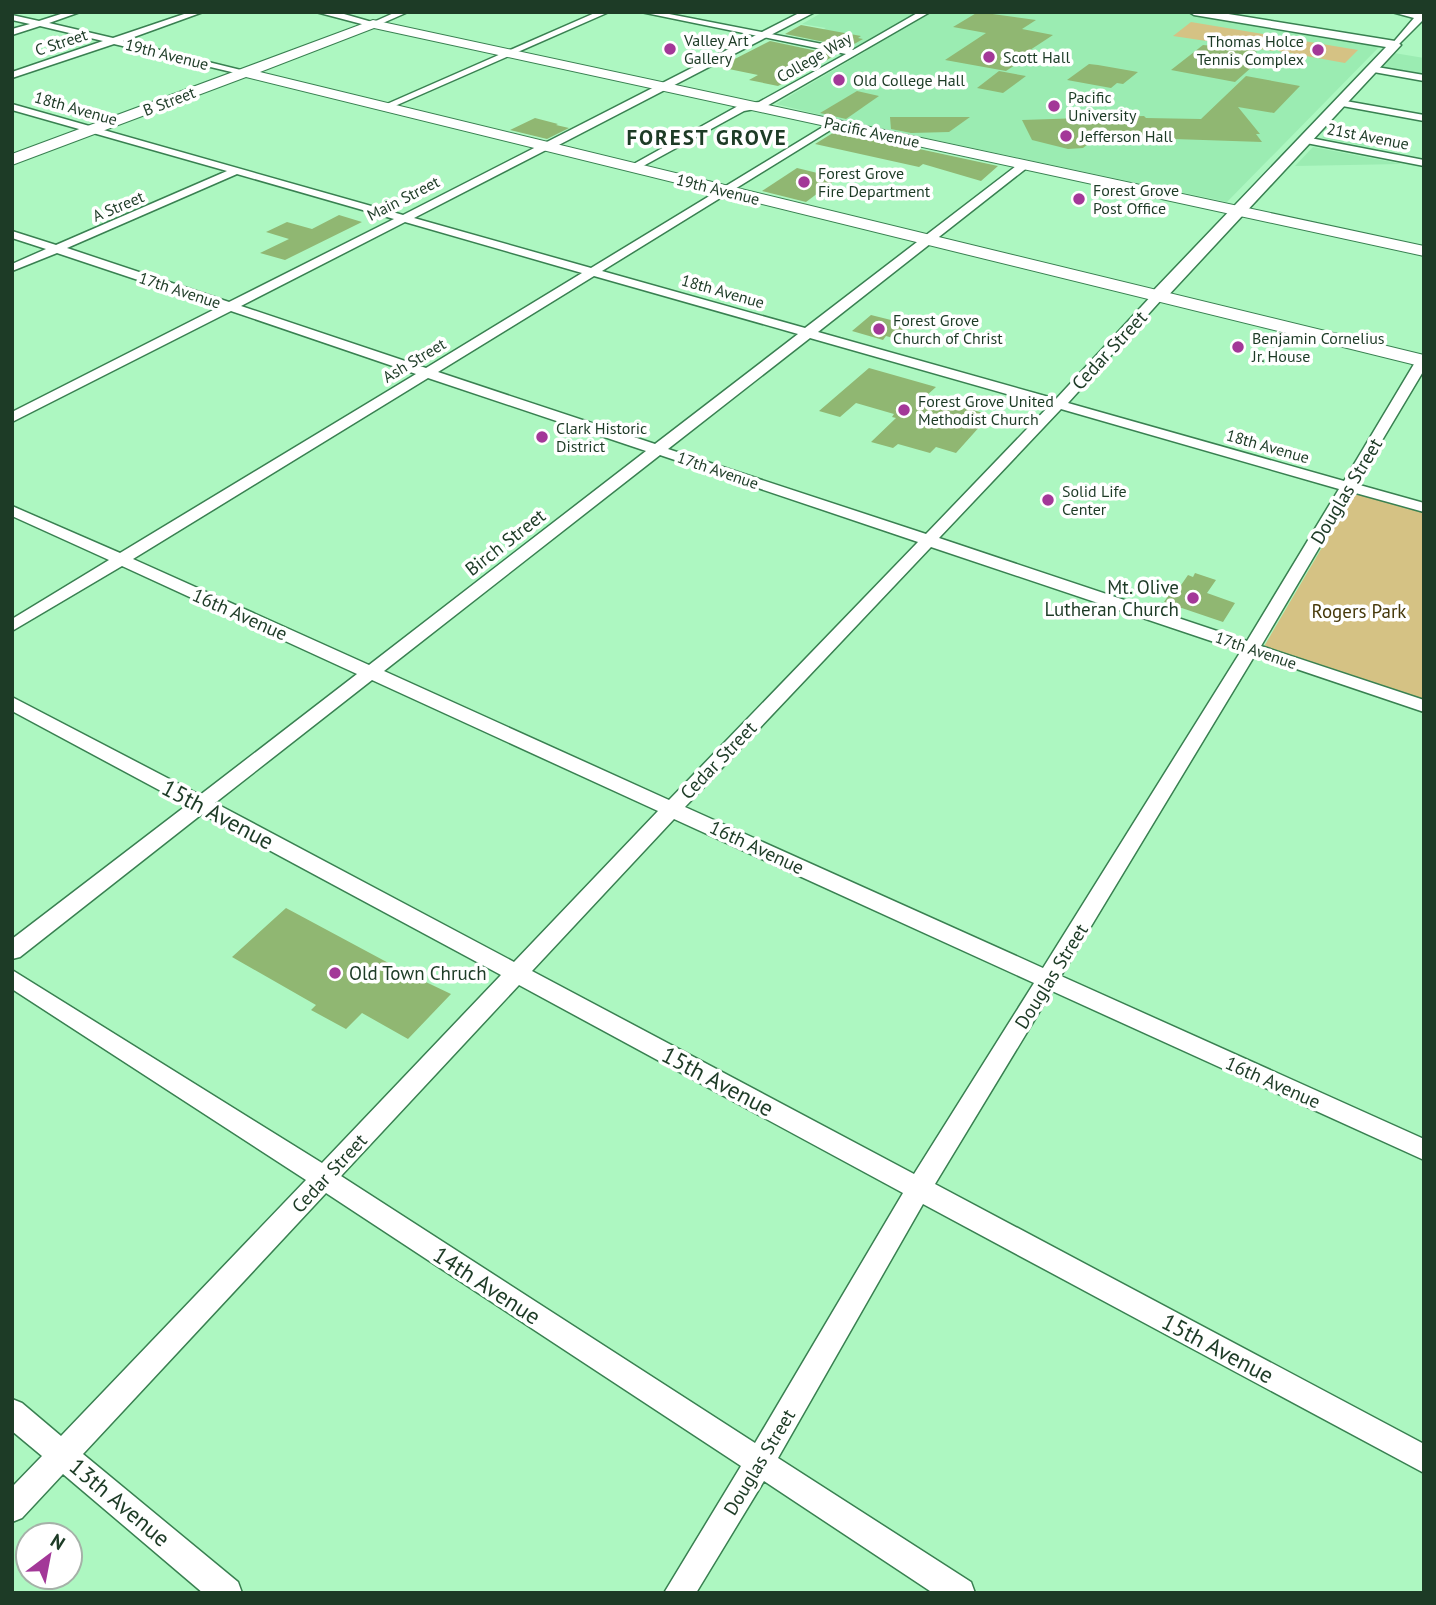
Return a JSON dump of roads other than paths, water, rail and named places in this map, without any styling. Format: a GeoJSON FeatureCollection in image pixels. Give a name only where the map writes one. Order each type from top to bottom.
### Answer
{"type":"FeatureCollection","features":[{"type":"Feature","properties":{"kind":"main road","name":"B Street"},"geometry":{"type":"LineString","coordinates":[[12,160],[373,24]]}},
{"type":"Feature","properties":{"kind":"main road","name":"Pacific Avenue"},"geometry":{"type":"LineString","coordinates":[[373,24],[1424,251]]}},
{"type":"Feature","properties":{"kind":"main road","name":"19th Avenue"},"geometry":{"type":"LineString","coordinates":[[244,72],[1423,361]]}},
{"type":"Feature","properties":{"kind":"street"},"geometry":{"type":"LineString","coordinates":[[12,32],[76,12]]}},
{"type":"Feature","properties":{"kind":"street","name":"C Street"},"geometry":{"type":"LineString","coordinates":[[12,75],[199,12]]}},
{"type":"Feature","properties":{"kind":"street","name":"Pacific Avenue"},"geometry":{"type":"LineString","coordinates":[[321,12],[373,24]]}},
{"type":"Feature","properties":{"kind":"street","name":"B Street"},"geometry":{"type":"LineString","coordinates":[[373,24],[404,12]]}},
{"type":"Feature","properties":{"kind":"street"},"geometry":{"type":"LineString","coordinates":[[385,107],[605,12]]}},
{"type":"Feature","properties":{"kind":"street"},"geometry":{"type":"LineString","coordinates":[[645,12],[855,52]]}},
{"type":"Feature","properties":{"kind":"street","name":"Main Street"},"geometry":{"type":"LineString","coordinates":[[12,418],[810,12]]}},
{"type":"Feature","properties":{"kind":"street","name":"College Way"},"geometry":{"type":"LineString","coordinates":[[634,167],[741,108],[765,104],[926,12]]}},
{"type":"Feature","properties":{"kind":"street"},"geometry":{"type":"LineString","coordinates":[[1194,12],[1395,46]]}},
{"type":"Feature","properties":{"kind":"street"},"geometry":{"type":"LineString","coordinates":[[1396,12],[1423,15]]}},
{"type":"Feature","properties":{"kind":"street","name":"Cedar Street"},"geometry":{"type":"LineString","coordinates":[[12,1508],[1058,405],[1423,15]]}},
{"type":"Feature","properties":{"kind":"street","name":"19th Avenue"},"geometry":{"type":"LineString","coordinates":[[12,17],[244,72]]}},
{"type":"Feature","properties":{"kind":"street"},"geometry":{"type":"LineString","coordinates":[[343,17],[350,24],[345,34]]}},
{"type":"Feature","properties":{"kind":"street"},"geometry":{"type":"LineString","coordinates":[[1371,69],[1424,78]]}},
{"type":"Feature","properties":{"kind":"street"},"geometry":{"type":"LineString","coordinates":[[1340,103],[1424,118]]}},
{"type":"Feature","properties":{"kind":"street","name":"18th Avenue"},"geometry":{"type":"LineString","coordinates":[[12,107],[1424,508]]}},
{"type":"Feature","properties":{"kind":"street","name":"Ash Street"},"geometry":{"type":"LineString","coordinates":[[12,626],[834,124]]}},
{"type":"Feature","properties":{"kind":"street","name":"21st Avenue"},"geometry":{"type":"LineString","coordinates":[[1305,140],[1424,163]]}},
{"type":"Feature","properties":{"kind":"street","name":"Birch Street"},"geometry":{"type":"LineString","coordinates":[[12,951],[1024,165]]}},
{"type":"Feature","properties":{"kind":"street","name":"A Street"},"geometry":{"type":"LineString","coordinates":[[12,268],[236,172]]}},
{"type":"Feature","properties":{"kind":"street","name":"17th Avenue"},"geometry":{"type":"LineString","coordinates":[[12,234],[1424,706]]}},
{"type":"Feature","properties":{"kind":"street","name":"Douglas Street"},"geometry":{"type":"LineString","coordinates":[[679,1593],[759,1463],[919,1188],[1049,981],[1423,361]]}},
{"type":"Feature","properties":{"kind":"street","name":"16th Avenue"},"geometry":{"type":"LineString","coordinates":[[12,510],[1424,1150]]}},
{"type":"Feature","properties":{"kind":"street","name":"15th Avenue"},"geometry":{"type":"LineString","coordinates":[[12,703],[1424,1459]]}},
{"type":"Feature","properties":{"kind":"street","name":"14th Avenue"},"geometry":{"type":"LineString","coordinates":[[12,978],[960,1593]]}},
{"type":"Feature","properties":{"kind":"street","name":"13th Avenue"},"geometry":{"type":"LineString","coordinates":[[12,1413],[227,1593]]}},
{"type":"Feature","properties":{"kind":"place","name":"Valley Art Gallery"},"geometry":{"type":"Point","coordinates":[670,49]}},
{"type":"Feature","properties":{"kind":"place","name":"Thomas Holce Tennis Complex"},"geometry":{"type":"Point","coordinates":[1318,50]}},
{"type":"Feature","properties":{"kind":"place","name":"Scott Hall"},"geometry":{"type":"Point","coordinates":[989,57]}},
{"type":"Feature","properties":{"kind":"place","name":"Old College Hall"},"geometry":{"type":"Point","coordinates":[839,80]}},
{"type":"Feature","properties":{"kind":"place","name":"Pacific University"},"geometry":{"type":"Point","coordinates":[1054,106]}},
{"type":"Feature","properties":{"kind":"place","name":"Jefferson Hall"},"geometry":{"type":"Point","coordinates":[1066,136]}},
{"type":"Feature","properties":{"kind":"place","name":"Forest Grove Fire Department"},"geometry":{"type":"Point","coordinates":[804,182]}},
{"type":"Feature","properties":{"kind":"place","name":"Forest Grove Post Office"},"geometry":{"type":"Point","coordinates":[1079,199]}},
{"type":"Feature","properties":{"kind":"place","name":"Forest Grove Church of Christ"},"geometry":{"type":"Point","coordinates":[879,329]}},
{"type":"Feature","properties":{"kind":"place","name":"Benjamin Cornelius Jr. House"},"geometry":{"type":"Point","coordinates":[1238,347]}},
{"type":"Feature","properties":{"kind":"place","name":"Forest Grove United Methodist Church"},"geometry":{"type":"Point","coordinates":[904,410]}},
{"type":"Feature","properties":{"kind":"place","name":"Clark Historic District"},"geometry":{"type":"Point","coordinates":[542,437]}},
{"type":"Feature","properties":{"kind":"place","name":"Solid Life Center"},"geometry":{"type":"Point","coordinates":[1048,500]}},
{"type":"Feature","properties":{"kind":"place","name":"Mt. Olive Lutheran Church"},"geometry":{"type":"Point","coordinates":[1193,598]}},
{"type":"Feature","properties":{"kind":"place","name":"Old Town Chruch"},"geometry":{"type":"Point","coordinates":[335,973]}},
{"type":"Feature","properties":{"kind":"district","name":"FOREST GROVE"},"geometry":{"type":"Point","coordinates":[707,137]}},
{"type":"Feature","properties":{"kind":"park label","name":"Rogers Park"},"geometry":{"type":"Point","coordinates":[1359,611]}}]}
